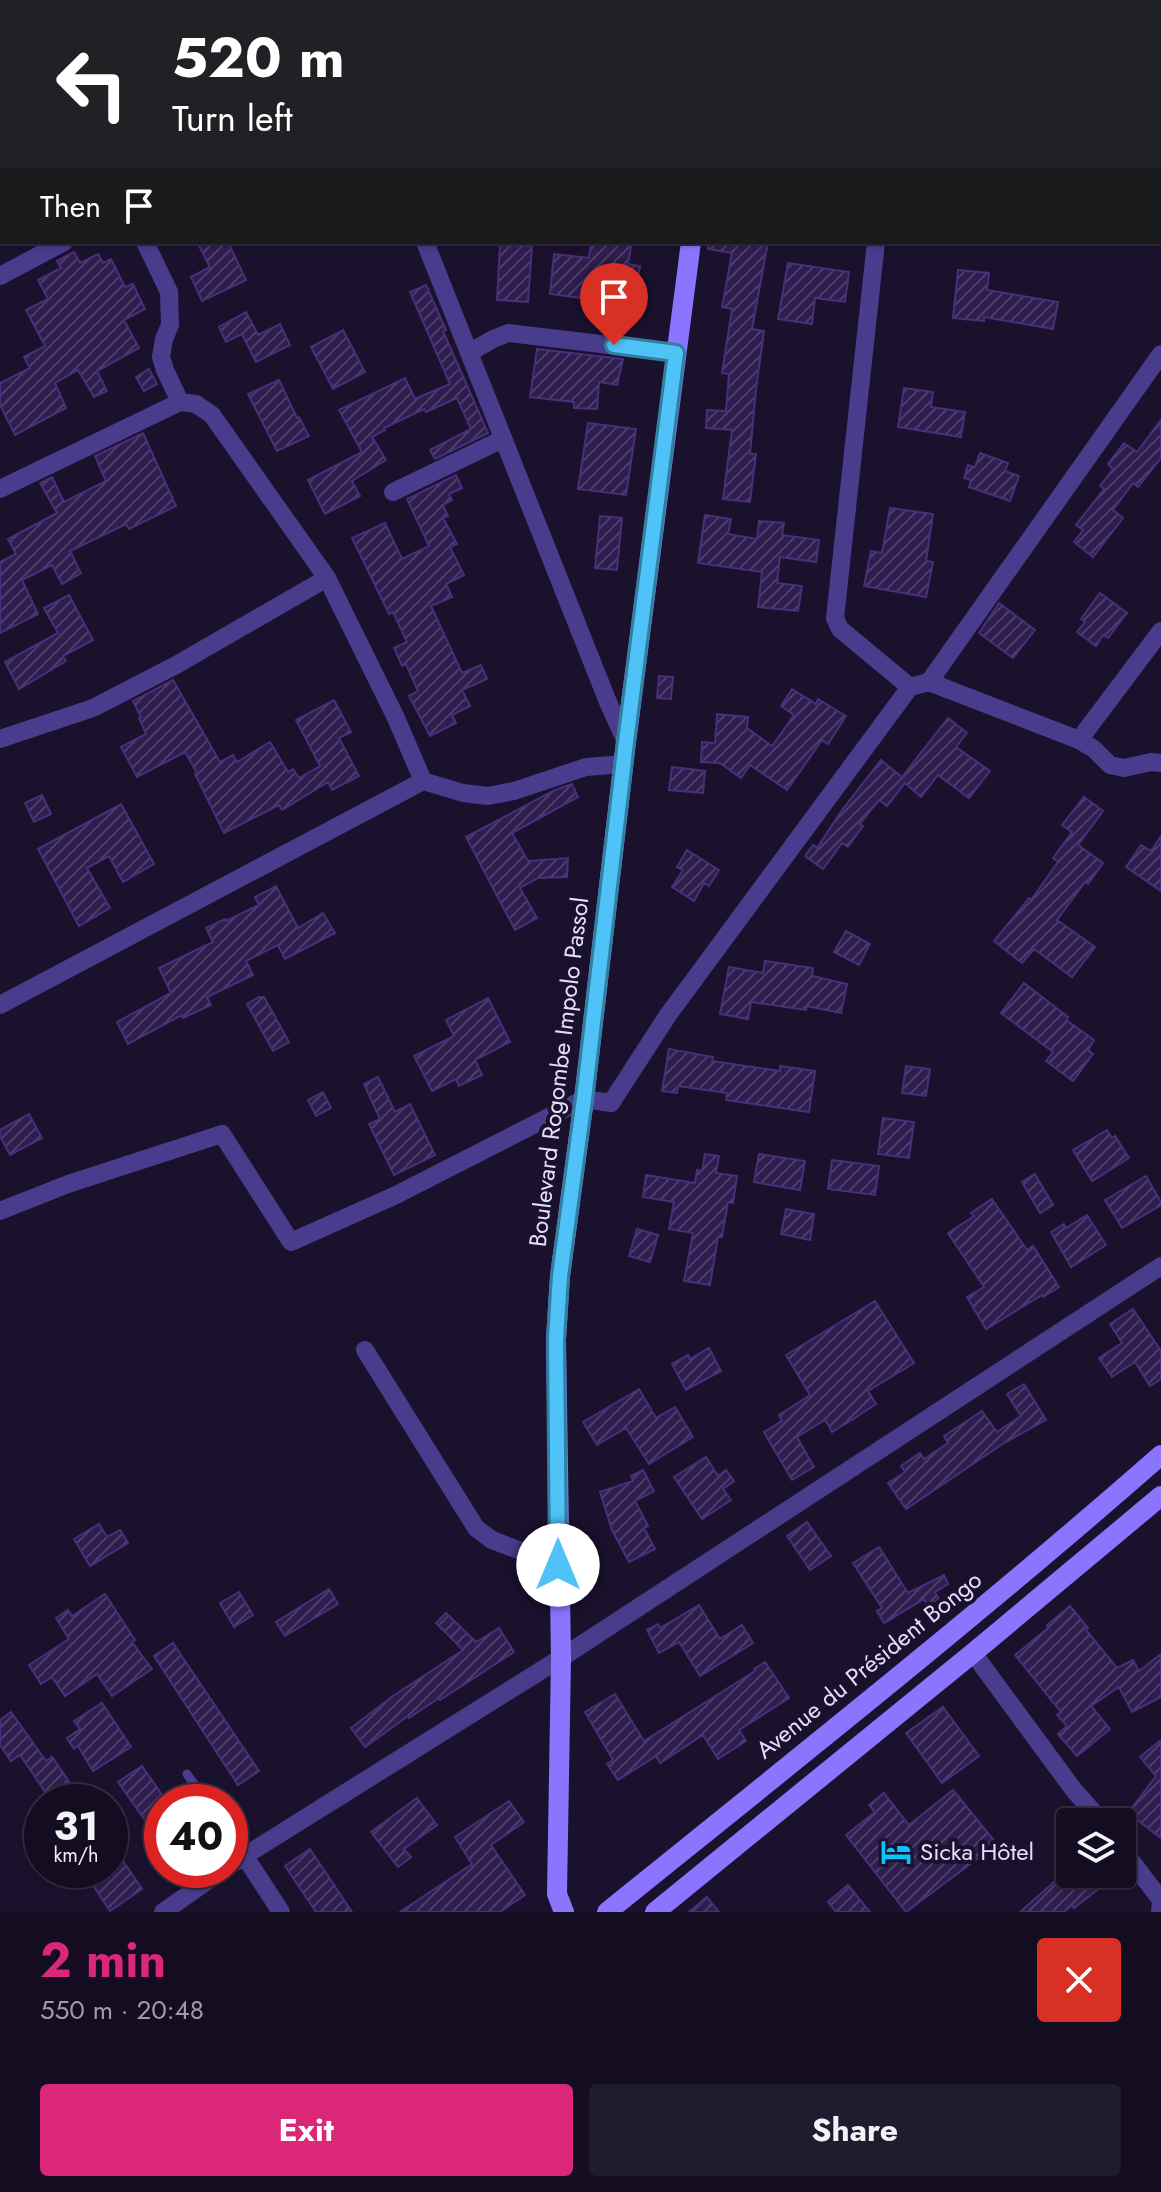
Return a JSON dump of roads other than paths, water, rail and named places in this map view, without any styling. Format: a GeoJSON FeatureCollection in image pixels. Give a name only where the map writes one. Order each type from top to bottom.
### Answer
{"type":"FeatureCollection","features":[{"type":"Feature","properties":{"kind":"street"},"geometry":{"type":"LineString","coordinates":[[0,276],[60,244]]}},
{"type":"Feature","properties":{"kind":"street"},"geometry":{"type":"LineString","coordinates":[[146,244],[169,292],[170,325],[161,357],[180,402]]}},
{"type":"Feature","properties":{"kind":"street"},"geometry":{"type":"LineString","coordinates":[[426,244],[626,742]]}},
{"type":"Feature","properties":{"kind":"street","name":"Boulevard Rogombe Impolo Passol"},"geometry":{"type":"LineString","coordinates":[[558,1906],[561,1658],[556,1339],[560,1276],[691,244]]}},
{"type":"Feature","properties":{"kind":"street"},"geometry":{"type":"LineString","coordinates":[[876,244],[835,618],[840,629],[910,687]]}},
{"type":"Feature","properties":{"kind":"street"},"geometry":{"type":"LineString","coordinates":[[469,353],[508,333],[676,353]]}},
{"type":"Feature","properties":{"kind":"street"},"geometry":{"type":"LineString","coordinates":[[929,682],[1161,354]]}},
{"type":"Feature","properties":{"kind":"street"},"geometry":{"type":"LineString","coordinates":[[0,489],[180,402],[196,404],[212,415],[327,578],[396,718],[423,781]]}},
{"type":"Feature","properties":{"kind":"street"},"geometry":{"type":"LineString","coordinates":[[393,492],[503,439]]}},
{"type":"Feature","properties":{"kind":"street"},"geometry":{"type":"LineString","coordinates":[[0,739],[93,708],[178,664],[327,578]]}},
{"type":"Feature","properties":{"kind":"street"},"geometry":{"type":"LineString","coordinates":[[1079,740],[1161,631]]}},
{"type":"Feature","properties":{"kind":"street"},"geometry":{"type":"LineString","coordinates":[[0,1211],[68,1184],[222,1134],[291,1242],[396,1195],[584,1099],[611,1103],[668,1015],[910,687],[929,682],[1079,740],[1094,749],[1110,765],[1124,768],[1161,763]]}},
{"type":"Feature","properties":{"kind":"street"},"geometry":{"type":"LineString","coordinates":[[0,1005],[423,781],[463,793],[488,796],[514,791],[586,767],[624,764]]}},
{"type":"Feature","properties":{"kind":"street"},"geometry":{"type":"LineString","coordinates":[[248,1853],[561,1658],[1161,1266]]}},
{"type":"Feature","properties":{"kind":"street"},"geometry":{"type":"LineString","coordinates":[[365,1350],[476,1528],[492,1540],[558,1565]]}},
{"type":"Feature","properties":{"kind":"street","name":"Avenue du Président Bongo"},"geometry":{"type":"LineString","coordinates":[[607,1912],[1089,1518],[1161,1455]]}},
{"type":"Feature","properties":{"kind":"street"},"geometry":{"type":"LineString","coordinates":[[655,1912],[1161,1496]]}},
{"type":"Feature","properties":{"kind":"street"},"geometry":{"type":"LineString","coordinates":[[973,1653],[1073,1789],[1091,1808]]}},
{"type":"Feature","properties":{"kind":"street"},"geometry":{"type":"LineString","coordinates":[[1136,1867],[1161,1900],[1160,1912]]}},
{"type":"Feature","properties":{"kind":"street"},"geometry":{"type":"LineString","coordinates":[[248,1873],[281,1912]]}},
{"type":"Feature","properties":{"kind":"street"},"geometry":{"type":"LineString","coordinates":[[163,1912],[197,1888]]}},
{"type":"Feature","properties":{"kind":"lane"},"geometry":{"type":"LineString","coordinates":[[187,1774],[194,1784]]}},
{"type":"Feature","properties":{"kind":"place","name":"Sicka Hôtel"},"geometry":{"type":"Point","coordinates":[896,1852]}}]}
